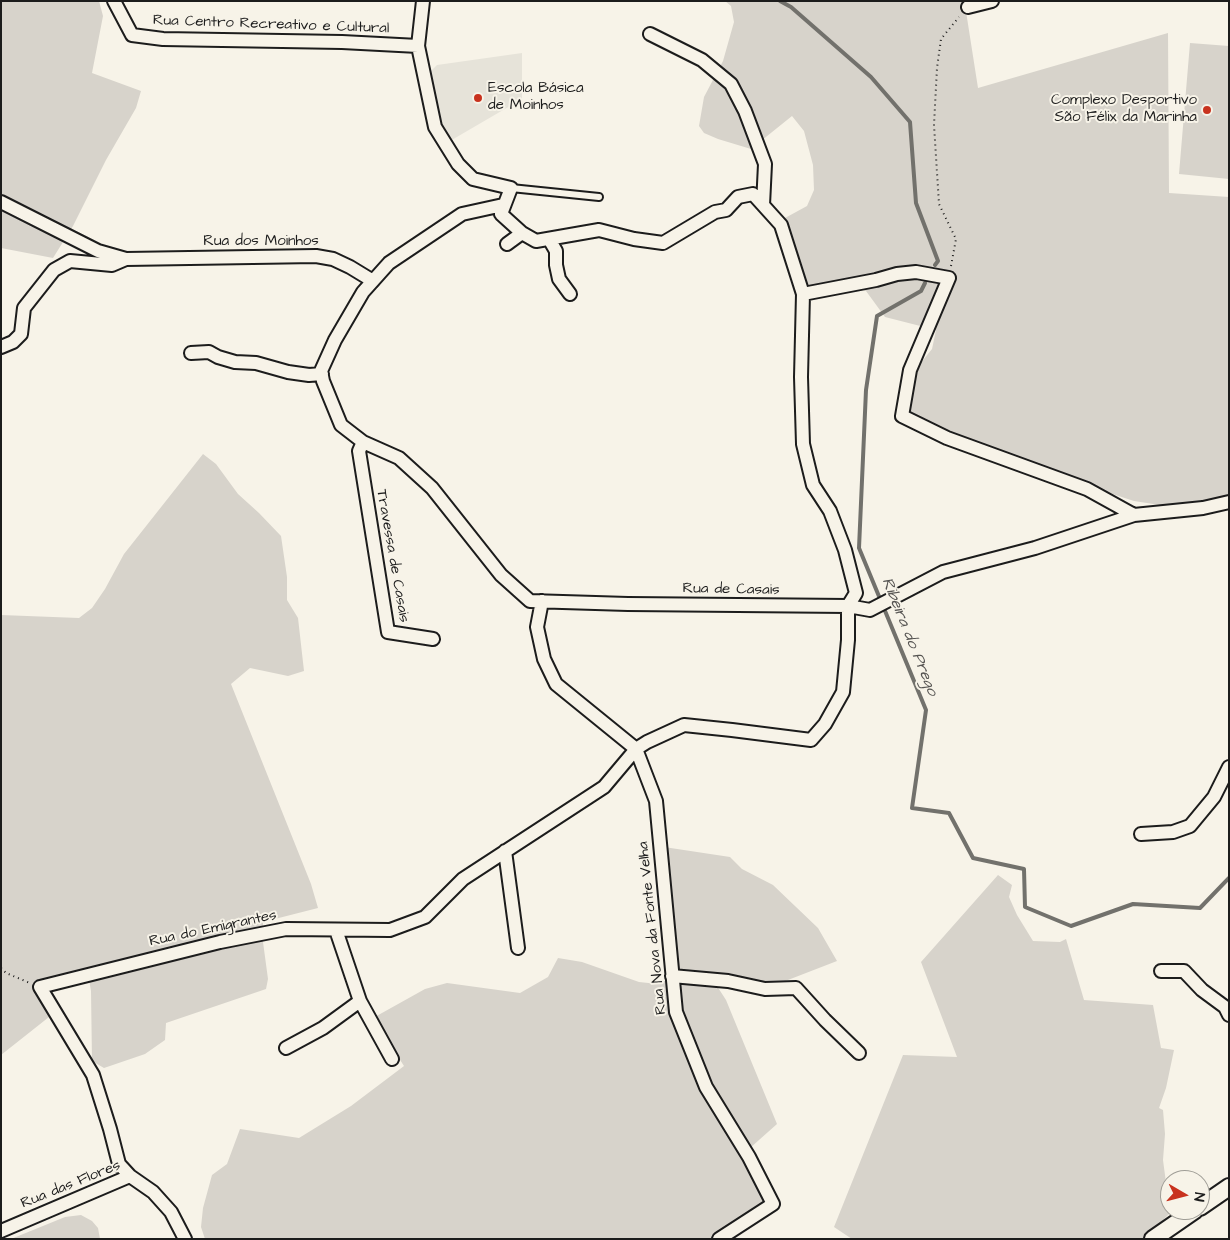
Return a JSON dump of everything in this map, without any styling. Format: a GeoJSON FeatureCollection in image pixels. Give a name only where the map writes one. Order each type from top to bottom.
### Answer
{"type":"FeatureCollection","features":[{"type":"Feature","properties":{"kind":"street","name":"Rua Centro Recreativo e Cultural"},"geometry":{"type":"LineString","coordinates":[[114,1],[132,35],[163,39],[342,42],[418,46]]}},
{"type":"Feature","properties":{"kind":"street"},"geometry":{"type":"LineString","coordinates":[[423,1],[418,46],[435,127],[458,164],[473,180],[511,188],[501,214],[522,233],[536,241],[599,230],[663,244],[708,216],[726,210],[738,197],[753,194],[781,225],[803,294],[801,377],[803,444],[813,485],[830,511],[845,550],[856,593],[848,606],[848,640],[843,692],[825,724],[811,740],[684,725],[646,742],[636,749],[556,684],[544,660],[537,627],[542,601]]}},
{"type":"Feature","properties":{"kind":"street"},"geometry":{"type":"LineString","coordinates":[[968,7],[992,1]]}},
{"type":"Feature","properties":{"kind":"street"},"geometry":{"type":"LineString","coordinates":[[650,34],[702,60],[731,84],[745,111],[765,164],[763,204]]}},
{"type":"Feature","properties":{"kind":"street","name":"Rua dos Moinhos"},"geometry":{"type":"LineString","coordinates":[[1,202],[98,251],[126,260],[316,256],[333,259],[350,266],[373,281]]}},
{"type":"Feature","properties":{"kind":"street"},"geometry":{"type":"LineString","coordinates":[[191,353],[209,352],[235,362],[256,363],[288,372],[309,375],[322,374],[335,340],[363,292],[389,263],[462,214],[504,204]]}},
{"type":"Feature","properties":{"kind":"street"},"geometry":{"type":"LineString","coordinates":[[507,244],[522,233]]}},
{"type":"Feature","properties":{"kind":"street"},"geometry":{"type":"LineString","coordinates":[[549,238],[556,251],[559,279],[570,294]]}},
{"type":"Feature","properties":{"kind":"street"},"geometry":{"type":"LineString","coordinates":[[1,347],[13,342],[21,334],[24,308],[54,270],[70,261],[112,264],[126,260]]}},
{"type":"Feature","properties":{"kind":"street"},"geometry":{"type":"LineString","coordinates":[[803,294],[897,274],[916,272],[949,278],[910,370],[902,416],[947,438],[1087,489],[1134,514]]}},
{"type":"Feature","properties":{"kind":"street","name":"Rua de Casais"},"geometry":{"type":"LineString","coordinates":[[322,374],[323,381],[341,425],[363,442],[399,458],[432,488],[502,574],[530,601],[848,606],[870,610],[943,572],[1035,548],[1134,514],[1203,508],[1229,502]]}},
{"type":"Feature","properties":{"kind":"street","name":"Travessa de Casais"},"geometry":{"type":"LineString","coordinates":[[363,442],[359,451],[388,632],[433,639]]}},
{"type":"Feature","properties":{"kind":"street","name":"Rua do Emigrantes"},"geometry":{"type":"LineString","coordinates":[[40,987],[220,942],[286,929],[390,930],[425,917],[463,879],[604,787],[636,749]]}},
{"type":"Feature","properties":{"kind":"street","name":"Rua Nova da Fonte Velha"},"geometry":{"type":"LineString","coordinates":[[636,749],[656,800],[676,1012],[706,1087],[750,1156],[773,1204],[719,1239]]}},
{"type":"Feature","properties":{"kind":"street"},"geometry":{"type":"LineString","coordinates":[[1141,834],[1173,832],[1190,826],[1214,797],[1229,767]]}},
{"type":"Feature","properties":{"kind":"street"},"geometry":{"type":"LineString","coordinates":[[505,851],[518,948]]}},
{"type":"Feature","properties":{"kind":"street"},"geometry":{"type":"LineString","coordinates":[[336,930],[360,1002],[392,1058]]}},
{"type":"Feature","properties":{"kind":"street"},"geometry":{"type":"LineString","coordinates":[[1161,971],[1184,971],[1202,990],[1225,1007],[1229,1015]]}},
{"type":"Feature","properties":{"kind":"street"},"geometry":{"type":"LineString","coordinates":[[672,976],[728,981],[765,989],[796,988],[859,1053]]}},
{"type":"Feature","properties":{"kind":"street"},"geometry":{"type":"LineString","coordinates":[[40,987],[93,1075],[119,1164],[130,1176]]}},
{"type":"Feature","properties":{"kind":"street"},"geometry":{"type":"LineString","coordinates":[[286,1048],[323,1028],[360,1002]]}},
{"type":"Feature","properties":{"kind":"street","name":"Rua das Flores"},"geometry":{"type":"LineString","coordinates":[[1,1231],[130,1176],[152,1192],[171,1212],[185,1239]]}},
{"type":"Feature","properties":{"kind":"street"},"geometry":{"type":"LineString","coordinates":[[1210,1200],[1229,1187]]}},
{"type":"Feature","properties":{"kind":"street"},"geometry":{"type":"LineString","coordinates":[[1153,1239],[1181,1220]]}},
{"type":"Feature","properties":{"kind":"lane"},"geometry":{"type":"LineString","coordinates":[[511,188],[599,197]]}},
{"type":"Feature","properties":{"kind":"path"},"geometry":{"type":"LineString","coordinates":[[949,278],[956,238],[939,204],[934,125],[937,68],[941,39],[968,7]]}},
{"type":"Feature","properties":{"kind":"path"},"geometry":{"type":"LineString","coordinates":[[1,968],[6,973],[40,987]]}},
{"type":"Feature","properties":{"kind":"shaded area"},"geometry":{"type":"Polygon","coordinates":[[[1,1],[99,1],[103,16],[92,73],[141,91],[136,108],[106,160],[73,226],[53,258],[1,248],[1,1]]]}},
{"type":"Feature","properties":{"kind":"shaded area"},"geometry":{"type":"Polygon","coordinates":[[[725,1],[975,1],[965,5],[978,88],[1168,33],[1169,193],[1229,197],[1229,502],[1173,507],[1134,501],[899,418],[911,375],[932,349],[936,330],[885,317],[866,291],[855,287],[808,288],[798,278],[785,231],[785,218],[807,206],[814,190],[813,165],[804,131],[792,116],[751,149],[704,133],[699,126],[704,97],[723,61],[734,22],[731,6],[725,1]]]}},
{"type":"Feature","properties":{"kind":"shaded area","name":"Complexo Desportivo São Félix da Marinha"},"geometry":{"type":"Polygon","coordinates":[[[1190,43],[1229,46],[1229,179],[1179,174],[1190,43]]]}},
{"type":"Feature","properties":{"kind":"shaded area","name":"Escola Básica de Moinhos"},"geometry":{"type":"Polygon","coordinates":[[[522,53],[522,99],[450,141],[442,125],[430,72],[437,65],[522,53]]]}},
{"type":"Feature","properties":{"kind":"shaded area"},"geometry":{"type":"Polygon","coordinates":[[[203,454],[216,464],[238,494],[281,536],[287,577],[287,600],[298,618],[304,671],[288,676],[250,668],[231,684],[311,884],[318,908],[263,922],[263,942],[268,979],[266,989],[166,1023],[165,1040],[145,1054],[104,1068],[92,1061],[91,991],[87,968],[44,979],[36,985],[49,1017],[1,1055],[1,615],[79,618],[92,608],[124,554],[203,454]]]}},
{"type":"Feature","properties":{"kind":"shaded area"},"geometry":{"type":"Polygon","coordinates":[[[664,847],[730,857],[742,869],[773,885],[818,928],[837,961],[775,985],[715,983],[726,1000],[777,1124],[750,1148],[778,1207],[728,1239],[205,1239],[201,1227],[203,1208],[212,1175],[227,1164],[240,1129],[299,1138],[351,1106],[404,1066],[373,1018],[425,989],[447,983],[520,993],[548,977],[558,958],[582,962],[639,982],[658,984],[673,977],[664,847]]]}},
{"type":"Feature","properties":{"kind":"shaded area"},"geometry":{"type":"Polygon","coordinates":[[[998,875],[1012,885],[1009,897],[1017,915],[1033,941],[1060,942],[1066,939],[1084,1000],[1153,1005],[1161,1048],[1174,1050],[1166,1088],[1159,1108],[1163,1110],[1165,1134],[1163,1160],[1164,1170],[1160,1170],[1160,1220],[1163,1220],[1144,1239],[852,1239],[834,1227],[903,1055],[957,1057],[921,962],[998,875]]]}},
{"type":"Feature","properties":{"kind":"shaded area"},"geometry":{"type":"Polygon","coordinates":[[[81,1215],[92,1221],[98,1228],[100,1239],[11,1239],[65,1217],[81,1215]]]}},
{"type":"Feature","properties":{"kind":"waterway","name":"Ribeira do Prego"},"geometry":{"type":"LineString","coordinates":[[780,1],[791,7],[871,77],[910,122],[916,203],[938,261],[935,265]]}},
{"type":"Feature","properties":{"kind":"waterway","name":"Ribeira do Prego"},"geometry":{"type":"LineString","coordinates":[[925,283],[921,291],[877,316],[866,390],[859,548],[926,710],[912,808],[949,813],[973,858],[1024,869],[1025,907],[1071,926],[1133,904],[1200,908],[1229,878]]}},
{"type":"Feature","properties":{"kind":"place","name":"Escola Básica de Moinhos"},"geometry":{"type":"Point","coordinates":[478,98]}},
{"type":"Feature","properties":{"kind":"place","name":"Complexo Desportivo São Félix da Marinha"},"geometry":{"type":"Point","coordinates":[1207,110]}}]}
